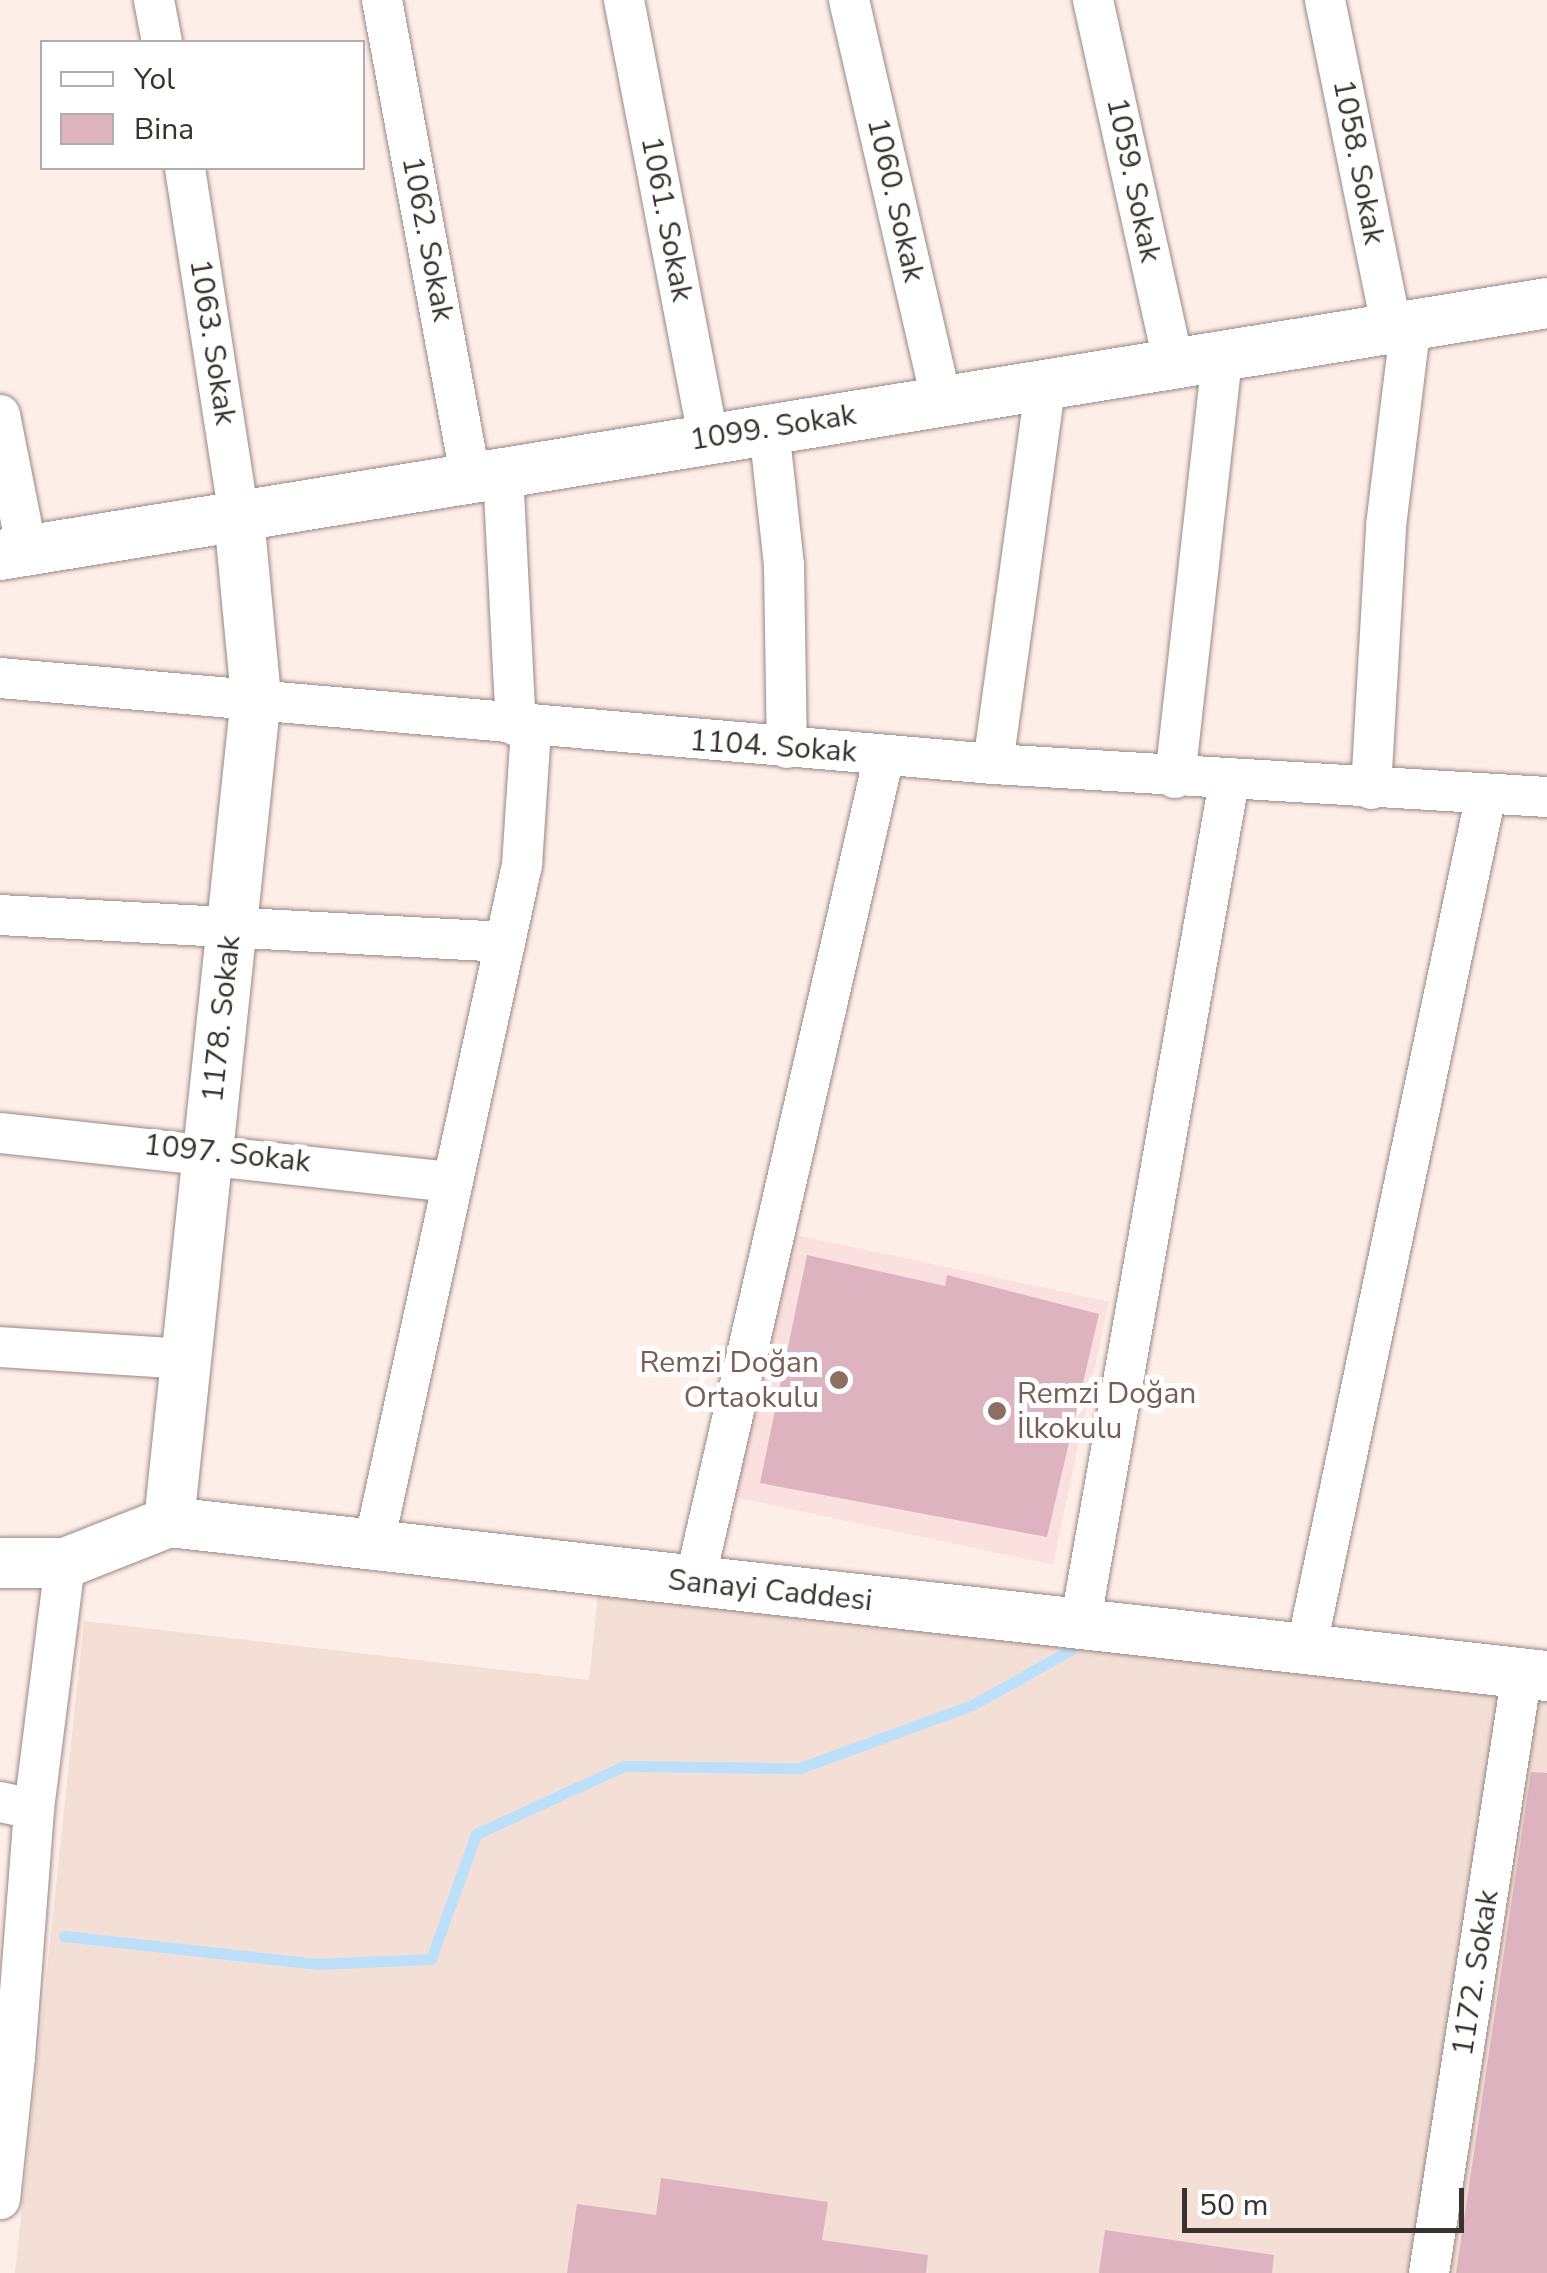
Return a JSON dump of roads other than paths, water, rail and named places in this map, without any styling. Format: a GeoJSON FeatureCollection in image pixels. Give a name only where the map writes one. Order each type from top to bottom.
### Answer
{"type":"FeatureCollection","features":[{"type":"Feature","properties":{"kind":"street"},"geometry":{"type":"LineString","coordinates":[[154,0],[162,40]]}},
{"type":"Feature","properties":{"kind":"street","name":"1062. Sokak"},"geometry":{"type":"LineString","coordinates":[[375,1539],[522,865],[523,727],[487,475],[382,0]]}},
{"type":"Feature","properties":{"kind":"street","name":"1061. Sokak"},"geometry":{"type":"LineString","coordinates":[[624,0],[708,438]]}},
{"type":"Feature","properties":{"kind":"street","name":"1060. Sokak"},"geometry":{"type":"LineString","coordinates":[[849,0],[941,400]]}},
{"type":"Feature","properties":{"kind":"street","name":"1059. Sokak"},"geometry":{"type":"LineString","coordinates":[[1093,0],[1172,360]]}},
{"type":"Feature","properties":{"kind":"street","name":"1058. Sokak"},"geometry":{"type":"LineString","coordinates":[[1325,0],[1401,322],[1371,789]]}},
{"type":"Feature","properties":{"kind":"street","name":"1063. Sokak"},"geometry":{"type":"LineString","coordinates":[[185,170],[239,516]]}},
{"type":"Feature","properties":{"kind":"street","name":"1099. Sokak"},"geometry":{"type":"LineString","coordinates":[[13,553],[1401,322],[1547,303]]}},
{"type":"Feature","properties":{"kind":"street"},"geometry":{"type":"LineString","coordinates":[[1175,778],[1223,352]]}},
{"type":"Feature","properties":{"kind":"street"},"geometry":{"type":"LineString","coordinates":[[993,764],[1046,382]]}},
{"type":"Feature","properties":{"kind":"street"},"geometry":{"type":"LineString","coordinates":[[0,415],[13,553]]}},
{"type":"Feature","properties":{"kind":"street"},"geometry":{"type":"LineString","coordinates":[[770,429],[784,565],[787,748]]}},
{"type":"Feature","properties":{"kind":"street","name":"1178. Sokak"},"geometry":{"type":"LineString","coordinates":[[169,1522],[256,697],[239,516]]}},
{"type":"Feature","properties":{"kind":"street","name":"1104. Sokak"},"geometry":{"type":"LineString","coordinates":[[0,678],[256,697],[523,727],[884,756],[1229,782],[1547,797]]}},
{"type":"Feature","properties":{"kind":"street"},"geometry":{"type":"LineString","coordinates":[[694,1585],[884,756]]}},
{"type":"Feature","properties":{"kind":"street"},"geometry":{"type":"LineString","coordinates":[[1080,1625],[1229,782]]}},
{"type":"Feature","properties":{"kind":"street"},"geometry":{"type":"LineString","coordinates":[[1306,1650],[1486,794]]}},
{"type":"Feature","properties":{"kind":"street"},"geometry":{"type":"LineString","coordinates":[[0,914],[232,930],[505,942]]}},
{"type":"Feature","properties":{"kind":"street","name":"1097. Sokak"},"geometry":{"type":"LineString","coordinates":[[0,1133],[208,1149],[452,1182]]}},
{"type":"Feature","properties":{"kind":"street"},"geometry":{"type":"LineString","coordinates":[[0,1347],[186,1359]]}},
{"type":"Feature","properties":{"kind":"street","name":"Sanayi Caddesi"},"geometry":{"type":"LineString","coordinates":[[0,1563],[65,1562],[169,1522],[375,1539],[694,1585],[1534,1675]]}},
{"type":"Feature","properties":{"kind":"street"},"geometry":{"type":"LineString","coordinates":[[0,2199],[17,1806],[65,1562]]}},
{"type":"Feature","properties":{"kind":"street","name":"1172. Sokak"},"geometry":{"type":"LineString","coordinates":[[1429,2273],[1534,1675]]}},
{"type":"Feature","properties":{"kind":"waterway"},"geometry":{"type":"LineString","coordinates":[[64,1936],[316,1964],[431,1959],[476,1834],[624,1766],[800,1768],[972,1705],[1071,1650]]}},
{"type":"Feature","properties":{"kind":"place","name":"Remzi Doğan Ortaokulu"},"geometry":{"type":"Point","coordinates":[839,1380]}},
{"type":"Feature","properties":{"kind":"place","name":"Remzi Doğan İlkokulu"},"geometry":{"type":"Point","coordinates":[997,1411]}}]}
